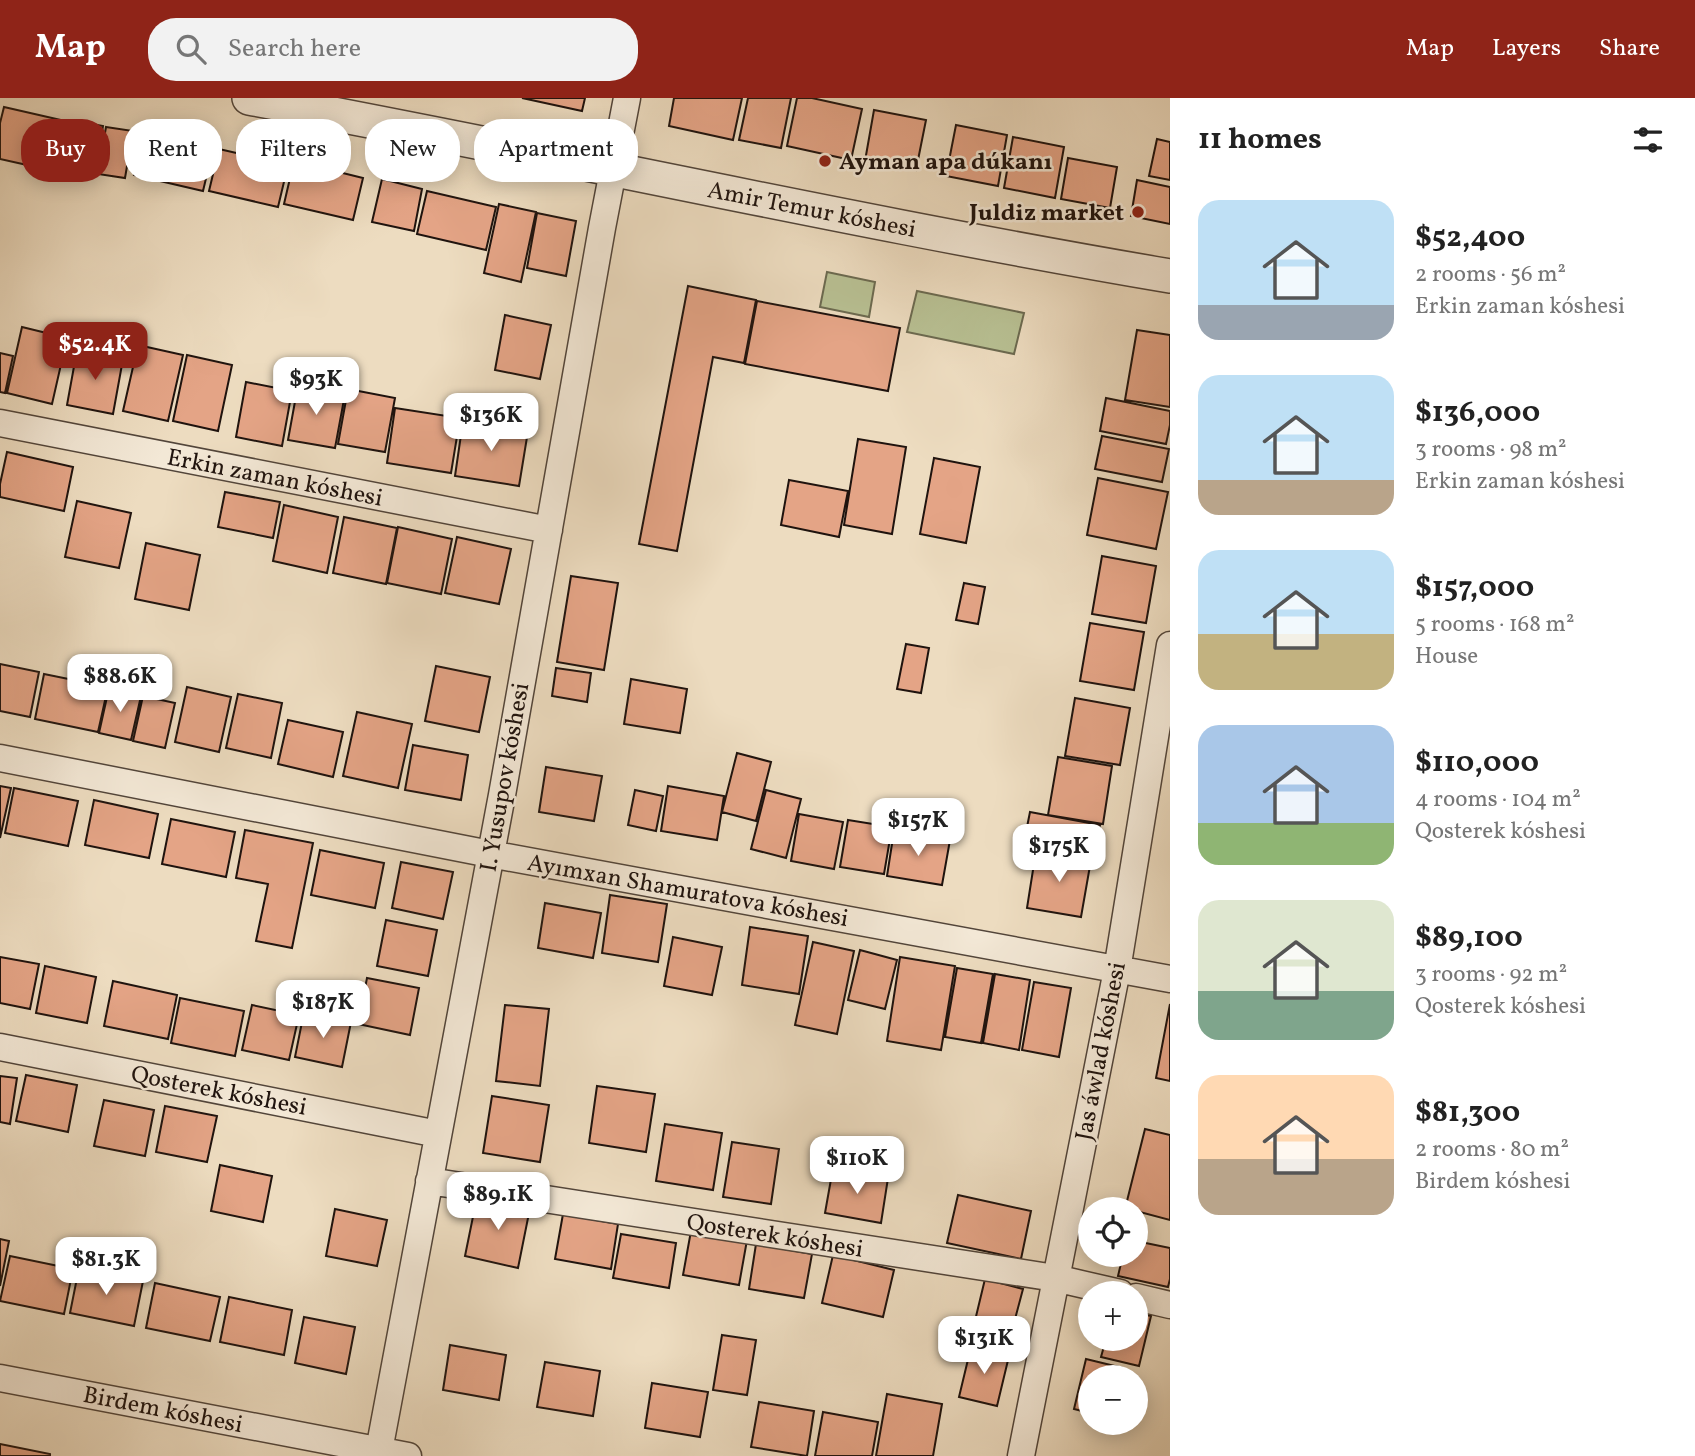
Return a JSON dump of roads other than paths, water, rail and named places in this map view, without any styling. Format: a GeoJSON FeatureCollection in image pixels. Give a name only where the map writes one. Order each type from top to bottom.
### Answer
{"type":"FeatureCollection","features":[{"type":"Feature","properties":{"kind":"street","name":"Amir Temur kóshesi"},"geometry":{"type":"LineString","coordinates":[[249,98],[474,142]]}},
{"type":"Feature","properties":{"kind":"street","name":"I. Yusupov kóshesi"},"geometry":{"type":"LineString","coordinates":[[623,119],[627,98]]}},
{"type":"Feature","properties":{"kind":"street","name":"Amir Temur kóshesi"},"geometry":{"type":"LineString","coordinates":[[638,174],[949,237],[1170,276]]}},
{"type":"Feature","properties":{"kind":"street","name":"I. Yusupov kóshesi"},"geometry":{"type":"LineString","coordinates":[[378,1453],[490,854],[611,182]]}},
{"type":"Feature","properties":{"kind":"street","name":"Erkin zaman kóshesi"},"geometry":{"type":"LineString","coordinates":[[0,423],[549,530]]}},
{"type":"Feature","properties":{"kind":"street","name":"Jas áwlad kóshesi"},"geometry":{"type":"LineString","coordinates":[[1021,1456],[1117,970],[1170,645]]}},
{"type":"Feature","properties":{"kind":"street","name":"Ayımxan Shamuratova kóshesi"},"geometry":{"type":"LineString","coordinates":[[0,758],[490,854],[1170,979]]}},
{"type":"Feature","properties":{"kind":"street","name":"Qosterek kóshesi"},"geometry":{"type":"LineString","coordinates":[[0,1047],[438,1134]]}},
{"type":"Feature","properties":{"kind":"street","name":"Qosterek kóshesi"},"geometry":{"type":"LineString","coordinates":[[429,1181],[1078,1283]]}},
{"type":"Feature","properties":{"kind":"street"},"geometry":{"type":"LineString","coordinates":[[1148,1300],[1170,1305]]}},
{"type":"Feature","properties":{"kind":"street","name":"Birdem kóshesi"},"geometry":{"type":"LineString","coordinates":[[0,1378],[378,1453],[408,1456]]}},
{"type":"Feature","properties":{"kind":"place","name":"Ayman apa dúkanı"},"geometry":{"type":"Point","coordinates":[825,161]}},
{"type":"Feature","properties":{"kind":"place","name":"Juldiz market"},"geometry":{"type":"Point","coordinates":[1138,212]}}]}
